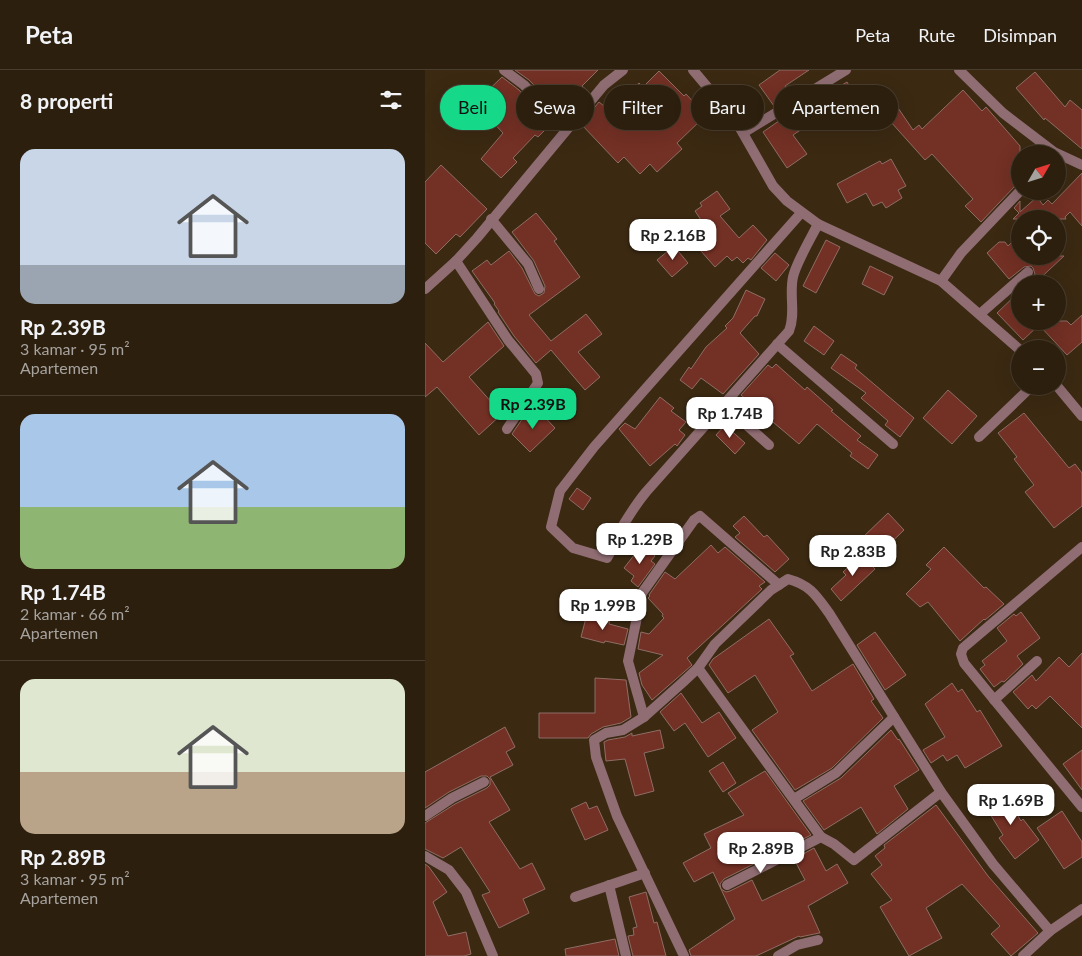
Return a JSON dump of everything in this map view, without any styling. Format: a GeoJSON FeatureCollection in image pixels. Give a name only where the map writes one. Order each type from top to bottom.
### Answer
{"type":"FeatureCollection","features":[{"type":"Feature","properties":{"kind":"street"},"geometry":{"type":"LineString","coordinates":[[504,70],[524,85]]}},
{"type":"Feature","properties":{"kind":"street"},"geometry":{"type":"LineString","coordinates":[[594,97],[604,85],[623,70]]}},
{"type":"Feature","properties":{"kind":"street"},"geometry":{"type":"LineString","coordinates":[[693,70],[736,121],[773,186],[787,202],[818,224],[941,281],[1011,342]]}},
{"type":"Feature","properties":{"kind":"street"},"geometry":{"type":"LineString","coordinates":[[743,132],[846,70]]}},
{"type":"Feature","properties":{"kind":"street"},"geometry":{"type":"LineString","coordinates":[[959,70],[1003,113],[1044,145]]}},
{"type":"Feature","properties":{"kind":"street"},"geometry":{"type":"LineString","coordinates":[[425,289],[456,262],[566,130]]}},
{"type":"Feature","properties":{"kind":"street"},"geometry":{"type":"LineString","coordinates":[[1066,159],[1082,166]]}},
{"type":"Feature","properties":{"kind":"street"},"geometry":{"type":"LineString","coordinates":[[941,281],[961,253],[1011,200]]}},
{"type":"Feature","properties":{"kind":"street"},"geometry":{"type":"LineString","coordinates":[[801,213],[594,447],[560,491],[551,527],[573,548],[607,558],[613,550],[615,540],[636,504],[789,331],[793,321],[791,305],[793,276],[818,224]]}},
{"type":"Feature","properties":{"kind":"street"},"geometry":{"type":"LineString","coordinates":[[491,219],[528,264],[539,289]]}},
{"type":"Feature","properties":{"kind":"street"},"geometry":{"type":"LineString","coordinates":[[456,262],[508,340],[536,374],[538,383],[507,429]]}},
{"type":"Feature","properties":{"kind":"street"},"geometry":{"type":"LineString","coordinates":[[980,314],[1028,272]]}},
{"type":"Feature","properties":{"kind":"street"},"geometry":{"type":"LineString","coordinates":[[777,344],[893,444]]}},
{"type":"Feature","properties":{"kind":"street"},"geometry":{"type":"LineString","coordinates":[[979,437],[1023,395]]}},
{"type":"Feature","properties":{"kind":"street"},"geometry":{"type":"LineString","coordinates":[[1064,395],[1082,416]]}},
{"type":"Feature","properties":{"kind":"street"},"geometry":{"type":"LineString","coordinates":[[724,405],[769,445]]}},
{"type":"Feature","properties":{"kind":"street"},"geometry":{"type":"LineString","coordinates":[[644,717],[628,661],[642,593],[694,520],[700,516],[779,585]]}},
{"type":"Feature","properties":{"kind":"street"},"geometry":{"type":"LineString","coordinates":[[1082,548],[963,648],[961,654],[964,663],[1082,807]]}},
{"type":"Feature","properties":{"kind":"street"},"geometry":{"type":"LineString","coordinates":[[684,956],[617,816],[596,757],[594,740],[606,733],[623,730],[644,717],[698,668],[715,644],[771,590],[788,579],[801,583],[813,591],[829,613],[941,792],[993,864],[1050,931]]}},
{"type":"Feature","properties":{"kind":"street"},"geometry":{"type":"LineString","coordinates":[[994,700],[1037,662]]}},
{"type":"Feature","properties":{"kind":"street"},"geometry":{"type":"LineString","coordinates":[[698,668],[821,837],[834,844],[854,860],[941,792]]}},
{"type":"Feature","properties":{"kind":"street"},"geometry":{"type":"LineString","coordinates":[[794,799],[836,772],[894,717]]}},
{"type":"Feature","properties":{"kind":"street"},"geometry":{"type":"LineString","coordinates":[[425,816],[451,798],[484,782]]}},
{"type":"Feature","properties":{"kind":"street"},"geometry":{"type":"LineString","coordinates":[[727,885],[821,837]]}},
{"type":"Feature","properties":{"kind":"street"},"geometry":{"type":"LineString","coordinates":[[425,856],[449,870],[466,892],[493,956]]}},
{"type":"Feature","properties":{"kind":"street"},"geometry":{"type":"LineString","coordinates":[[575,897],[645,873]]}},
{"type":"Feature","properties":{"kind":"street"},"geometry":{"type":"LineString","coordinates":[[609,885],[625,956]]}},
{"type":"Feature","properties":{"kind":"street"},"geometry":{"type":"LineString","coordinates":[[1023,956],[1050,931],[1082,909]]}},
{"type":"Feature","properties":{"kind":"street"},"geometry":{"type":"LineString","coordinates":[[778,956],[797,945],[818,940]]}},
{"type":"Feature","properties":{"kind":"building"},"geometry":{"type":"Polygon","coordinates":[[[515,70],[598,70],[583,85],[534,85],[515,70]]]}},
{"type":"Feature","properties":{"kind":"building"},"geometry":{"type":"Polygon","coordinates":[[[780,70],[809,70],[786,85],[774,85],[774,106],[764,92],[764,85],[759,85],[780,70]]]}},
{"type":"Feature","properties":{"kind":"building"},"geometry":{"type":"Polygon","coordinates":[[[659,71],[673,85],[645,85],[659,71]]]}},
{"type":"Feature","properties":{"kind":"building"},"geometry":{"type":"Polygon","coordinates":[[[1035,72],[1065,107],[1070,100],[1082,110],[1082,149],[1045,118],[1044,120],[1016,88],[1035,72]]]}},
{"type":"Feature","properties":{"kind":"building"},"geometry":{"type":"Polygon","coordinates":[[[502,77],[516,88],[516,130],[545,130],[538,137],[535,135],[513,158],[517,162],[501,178],[481,159],[503,133],[500,130],[506,130],[506,85],[494,85],[502,77]]]}},
{"type":"Feature","properties":{"kind":"building"},"geometry":{"type":"Polygon","coordinates":[[[963,90],[982,111],[986,107],[1019,145],[1011,145],[1011,190],[981,222],[965,206],[973,199],[932,154],[925,160],[898,130],[898,108],[913,130],[919,125],[922,129],[963,90]]]}},
{"type":"Feature","properties":{"kind":"building"},"geometry":{"type":"Polygon","coordinates":[[[681,93],[684,96],[686,94],[691,99],[691,130],[677,143],[682,149],[657,172],[650,164],[640,174],[624,157],[618,163],[587,130],[594,130],[594,108],[599,102],[604,106],[604,130],[681,130],[681,93]]]}},
{"type":"Feature","properties":{"kind":"building"},"geometry":{"type":"Polygon","coordinates":[[[774,124],[774,130],[800,130],[793,135],[807,154],[787,168],[763,132],[774,124]]]}},
{"type":"Feature","properties":{"kind":"building"},"geometry":{"type":"Polygon","coordinates":[[[891,159],[906,186],[898,190],[902,198],[886,208],[882,202],[873,206],[866,193],[847,203],[837,184],[880,161],[882,164],[891,159]]]}},
{"type":"Feature","properties":{"kind":"building"},"geometry":{"type":"Polygon","coordinates":[[[441,165],[487,209],[460,237],[456,234],[436,254],[425,243],[425,182],[441,165]]]}},
{"type":"Feature","properties":{"kind":"building"},"geometry":{"type":"Polygon","coordinates":[[[1082,173],[1082,226],[1070,212],[1066,216],[1066,210],[1022,210],[1034,200],[1039,200],[1043,205],[1048,200],[1052,204],[1056,200],[1066,200],[1066,190],[1082,173]]]}},
{"type":"Feature","properties":{"kind":"building"},"geometry":{"type":"Polygon","coordinates":[[[717,191],[730,209],[720,216],[739,238],[753,225],[767,240],[751,260],[748,258],[743,263],[737,257],[732,261],[727,256],[715,267],[693,242],[707,229],[695,211],[702,206],[700,203],[717,191]]]}},
{"type":"Feature","properties":{"kind":"building"},"geometry":{"type":"Polygon","coordinates":[[[1020,201],[1020,210],[1016,210],[1014,208],[1020,201]]]}},
{"type":"Feature","properties":{"kind":"building"},"geometry":{"type":"Polygon","coordinates":[[[536,213],[557,239],[554,241],[580,277],[529,315],[551,341],[586,314],[602,334],[578,352],[600,377],[585,390],[551,350],[536,363],[514,336],[498,312],[495,303],[472,271],[487,260],[491,265],[509,251],[522,268],[535,294],[539,296],[544,293],[545,286],[534,261],[512,232],[536,213]]]}},
{"type":"Feature","properties":{"kind":"building"},"geometry":{"type":"Polygon","coordinates":[[[826,240],[840,247],[816,293],[803,286],[826,240]]]}},
{"type":"Feature","properties":{"kind":"building"},"geometry":{"type":"Polygon","coordinates":[[[999,242],[1005,242],[1008,246],[1011,243],[1011,265],[1054,265],[1044,275],[1034,275],[1031,266],[1024,267],[1014,275],[1011,275],[1009,279],[987,253],[999,242]]]}},
{"type":"Feature","properties":{"kind":"building"},"geometry":{"type":"Polygon","coordinates":[[[674,246],[688,263],[672,277],[657,260],[674,246]]]}},
{"type":"Feature","properties":{"kind":"building"},"geometry":{"type":"Polygon","coordinates":[[[775,253],[789,265],[776,281],[761,268],[775,253]]]}},
{"type":"Feature","properties":{"kind":"building"},"geometry":{"type":"Polygon","coordinates":[[[870,266],[893,277],[884,295],[862,284],[870,266]]]}},
{"type":"Feature","properties":{"kind":"building"},"geometry":{"type":"Polygon","coordinates":[[[746,290],[765,299],[757,316],[740,333],[759,354],[723,394],[701,378],[692,389],[680,380],[689,367],[691,369],[706,347],[727,328],[725,326],[733,318],[746,290]]]}},
{"type":"Feature","properties":{"kind":"building"},"geometry":{"type":"Polygon","coordinates":[[[1011,300],[1011,328],[997,313],[1011,300]]]}},
{"type":"Feature","properties":{"kind":"building"},"geometry":{"type":"Polygon","coordinates":[[[1082,315],[1082,342],[1067,355],[1066,340],[1053,340],[1044,330],[1066,330],[1066,321],[1071,325],[1082,315]]]}},
{"type":"Feature","properties":{"kind":"building"},"geometry":{"type":"Polygon","coordinates":[[[488,322],[504,346],[469,377],[502,414],[479,435],[437,387],[425,397],[425,343],[443,362],[488,322]]]}},
{"type":"Feature","properties":{"kind":"building"},"geometry":{"type":"Polygon","coordinates":[[[814,326],[834,341],[824,355],[804,341],[814,326]]]}},
{"type":"Feature","properties":{"kind":"building"},"geometry":{"type":"Polygon","coordinates":[[[1013,330],[1034,330],[1023,340],[1013,330]]]}},
{"type":"Feature","properties":{"kind":"building"},"geometry":{"type":"Polygon","coordinates":[[[841,354],[857,365],[855,368],[914,418],[900,437],[885,425],[888,421],[861,398],[866,393],[831,368],[841,354]]]}},
{"type":"Feature","properties":{"kind":"building"},"geometry":{"type":"Polygon","coordinates":[[[776,364],[805,390],[807,387],[833,410],[831,411],[861,436],[857,440],[878,455],[868,469],[850,456],[852,453],[817,424],[799,444],[741,395],[768,365],[772,368],[776,364]]]}},
{"type":"Feature","properties":{"kind":"building"},"geometry":{"type":"Polygon","coordinates":[[[948,390],[977,416],[952,444],[923,418],[948,390]]]}},
{"type":"Feature","properties":{"kind":"building"},"geometry":{"type":"Polygon","coordinates":[[[660,397],[674,408],[671,411],[686,422],[679,430],[685,435],[677,446],[675,444],[650,466],[619,429],[625,423],[635,429],[660,397]]]}},
{"type":"Feature","properties":{"kind":"building"},"geometry":{"type":"Polygon","coordinates":[[[536,408],[555,428],[530,452],[512,434],[527,412],[529,415],[536,408]]]}},
{"type":"Feature","properties":{"kind":"building"},"geometry":{"type":"Polygon","coordinates":[[[1024,413],[1069,468],[1075,464],[1082,473],[1082,506],[1054,528],[1025,492],[1034,485],[1014,459],[1017,457],[998,433],[1024,413]]]}},
{"type":"Feature","properties":{"kind":"building"},"geometry":{"type":"Polygon","coordinates":[[[725,425],[745,443],[735,454],[716,435],[725,425]]]}},
{"type":"Feature","properties":{"kind":"building"},"geometry":{"type":"Polygon","coordinates":[[[577,488],[591,498],[583,510],[569,499],[577,488]]]}},
{"type":"Feature","properties":{"kind":"building"},"geometry":{"type":"Polygon","coordinates":[[[888,513],[904,530],[878,555],[862,538],[888,513]]]}},
{"type":"Feature","properties":{"kind":"building"},"geometry":{"type":"Polygon","coordinates":[[[744,516],[764,537],[767,535],[789,559],[775,572],[735,537],[740,533],[733,526],[744,516]]]}},
{"type":"Feature","properties":{"kind":"building"},"geometry":{"type":"Polygon","coordinates":[[[642,545],[655,556],[651,561],[655,564],[638,587],[631,581],[634,576],[624,568],[642,545]]]}},
{"type":"Feature","properties":{"kind":"building"},"geometry":{"type":"Polygon","coordinates":[[[711,545],[718,553],[725,547],[765,582],[759,586],[762,589],[687,658],[692,665],[652,700],[642,685],[639,673],[663,655],[638,649],[641,632],[649,634],[664,618],[663,614],[648,598],[649,595],[665,572],[675,579],[711,545]]]}},
{"type":"Feature","properties":{"kind":"building"},"geometry":{"type":"Polygon","coordinates":[[[944,547],[984,588],[986,587],[1004,604],[960,641],[928,602],[920,607],[906,594],[931,569],[926,565],[944,547]]]}},
{"type":"Feature","properties":{"kind":"building"},"geometry":{"type":"Polygon","coordinates":[[[861,555],[875,569],[841,601],[831,589],[846,575],[843,572],[861,555]]]}},
{"type":"Feature","properties":{"kind":"building"},"geometry":{"type":"Polygon","coordinates":[[[1021,612],[1040,638],[1017,656],[1023,664],[1004,682],[1002,681],[994,687],[980,669],[985,665],[982,661],[1007,641],[997,628],[1014,614],[1016,616],[1021,612]]]}},
{"type":"Feature","properties":{"kind":"building"},"geometry":{"type":"Polygon","coordinates":[[[587,614],[610,620],[609,624],[628,629],[624,645],[605,641],[604,643],[581,637],[587,614]]]}},
{"type":"Feature","properties":{"kind":"building"},"geometry":{"type":"Polygon","coordinates":[[[769,619],[794,654],[790,656],[812,691],[853,664],[874,699],[871,701],[883,718],[832,768],[795,790],[752,730],[778,712],[755,675],[728,693],[709,665],[713,659],[769,619]]]}},
{"type":"Feature","properties":{"kind":"building"},"geometry":{"type":"Polygon","coordinates":[[[875,632],[906,675],[885,690],[857,645],[875,632]]]}},
{"type":"Feature","properties":{"kind":"building"},"geometry":{"type":"Polygon","coordinates":[[[1082,653],[1082,728],[1050,696],[1036,709],[1032,705],[1028,709],[1013,692],[1032,675],[1036,681],[1059,657],[1069,667],[1082,653]]]}},
{"type":"Feature","properties":{"kind":"building"},"geometry":{"type":"Polygon","coordinates":[[[595,678],[626,680],[631,717],[621,723],[603,727],[588,738],[539,738],[539,713],[595,713],[595,678]]]}},
{"type":"Feature","properties":{"kind":"building"},"geometry":{"type":"Polygon","coordinates":[[[952,683],[958,692],[962,689],[977,712],[980,710],[1002,746],[965,768],[957,755],[947,761],[943,755],[931,763],[923,750],[945,737],[925,704],[952,683]]]}},
{"type":"Feature","properties":{"kind":"building"},"geometry":{"type":"Polygon","coordinates":[[[681,693],[702,723],[719,712],[736,738],[708,757],[685,723],[674,731],[660,712],[681,693]]]}},
{"type":"Feature","properties":{"kind":"building"},"geometry":{"type":"Polygon","coordinates":[[[505,727],[515,747],[506,752],[513,765],[490,777],[510,810],[489,822],[520,869],[532,863],[545,889],[523,899],[529,913],[499,928],[482,895],[490,892],[461,847],[443,858],[425,849],[425,823],[455,804],[487,788],[490,785],[490,779],[487,776],[481,776],[449,792],[425,808],[425,772],[505,727]]]}},
{"type":"Feature","properties":{"kind":"building"},"geometry":{"type":"Polygon","coordinates":[[[660,730],[664,748],[644,753],[654,791],[635,796],[625,759],[606,761],[604,742],[625,737],[632,733],[632,736],[660,730]]]}},
{"type":"Feature","properties":{"kind":"building"},"geometry":{"type":"Polygon","coordinates":[[[891,730],[919,770],[894,786],[908,809],[877,834],[861,807],[824,830],[803,801],[841,778],[891,730]]]}},
{"type":"Feature","properties":{"kind":"building"},"geometry":{"type":"Polygon","coordinates":[[[1082,750],[1082,790],[1063,764],[1082,750]]]}},
{"type":"Feature","properties":{"kind":"building"},"geometry":{"type":"Polygon","coordinates":[[[723,762],[736,783],[723,792],[709,771],[723,762]]]}},
{"type":"Feature","properties":{"kind":"building"},"geometry":{"type":"Polygon","coordinates":[[[765,771],[811,835],[724,879],[720,884],[721,889],[726,892],[730,891],[752,880],[762,901],[805,880],[794,859],[814,848],[826,871],[837,864],[848,883],[808,906],[820,933],[799,936],[756,956],[691,956],[689,950],[735,919],[713,872],[694,882],[683,863],[711,848],[704,834],[744,815],[728,793],[765,771]]]}},
{"type":"Feature","properties":{"kind":"building"},"geometry":{"type":"Polygon","coordinates":[[[1004,792],[1021,821],[1023,819],[1039,840],[1015,859],[999,838],[1003,835],[984,804],[1004,792]]]}},
{"type":"Feature","properties":{"kind":"building"},"geometry":{"type":"Polygon","coordinates":[[[586,802],[589,809],[597,806],[608,830],[585,840],[571,809],[586,802]]]}},
{"type":"Feature","properties":{"kind":"building"},"geometry":{"type":"Polygon","coordinates":[[[936,805],[988,876],[1038,933],[1011,956],[991,934],[1000,926],[962,884],[926,908],[942,938],[909,956],[880,907],[892,900],[871,874],[882,865],[875,856],[885,848],[884,845],[936,805]]]}},
{"type":"Feature","properties":{"kind":"building"},"geometry":{"type":"Polygon","coordinates":[[[1062,811],[1082,842],[1082,857],[1064,869],[1037,828],[1062,811]]]}},
{"type":"Feature","properties":{"kind":"building"},"geometry":{"type":"Polygon","coordinates":[[[425,864],[447,892],[433,902],[448,936],[466,932],[471,954],[464,956],[425,956],[425,864]]]}},
{"type":"Feature","properties":{"kind":"building"},"geometry":{"type":"Polygon","coordinates":[[[646,892],[654,923],[657,922],[666,956],[633,956],[628,936],[634,935],[633,928],[637,927],[629,897],[646,892]]]}},
{"type":"Feature","properties":{"kind":"building"},"geometry":{"type":"Polygon","coordinates":[[[615,939],[619,956],[566,956],[565,949],[615,939]]]}}]}
